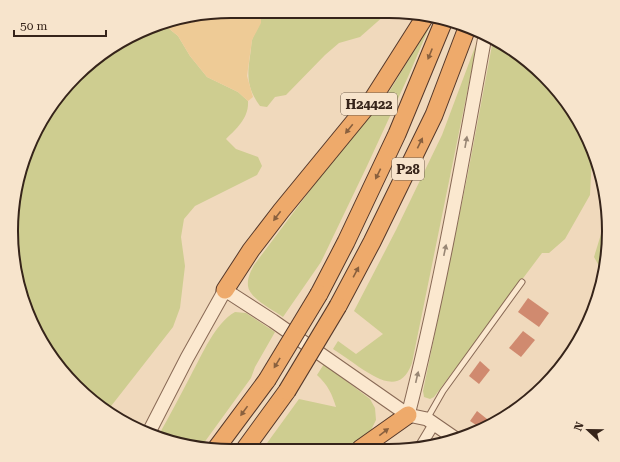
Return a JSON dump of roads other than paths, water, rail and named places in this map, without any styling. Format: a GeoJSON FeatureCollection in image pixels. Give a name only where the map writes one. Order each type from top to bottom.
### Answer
{"type":"FeatureCollection","features":[{"type":"Feature","properties":{"kind":"highway","name":"Н24422"},"geometry":{"type":"LineString","coordinates":[[226,290],[252,250],[281,211],[372,100],[422,21]]}},
{"type":"Feature","properties":{"kind":"highway","name":"Р28"},"geometry":{"type":"LineString","coordinates":[[219,444],[267,380],[319,294],[346,242],[397,134],[442,25]]}},
{"type":"Feature","properties":{"kind":"highway","name":"Р28"},"geometry":{"type":"LineString","coordinates":[[248,444],[287,391],[338,306],[372,242],[434,115],[465,32]]}},
{"type":"Feature","properties":{"kind":"highway"},"geometry":{"type":"LineString","coordinates":[[368,444],[408,415]]}},
{"type":"Feature","properties":{"kind":"street"},"geometry":{"type":"LineString","coordinates":[[408,415],[452,221],[484,41]]}},
{"type":"Feature","properties":{"kind":"street"},"geometry":{"type":"LineString","coordinates":[[226,290],[408,415],[431,422],[450,435]]}},
{"type":"Feature","properties":{"kind":"street","name":"Н24422"},"geometry":{"type":"LineString","coordinates":[[151,429],[226,290]]}},
{"type":"Feature","properties":{"kind":"street"},"geometry":{"type":"LineString","coordinates":[[423,441],[431,422]]}},
{"type":"Feature","properties":{"kind":"lane"},"geometry":{"type":"LineString","coordinates":[[431,422],[443,391],[522,282]]}}]}
